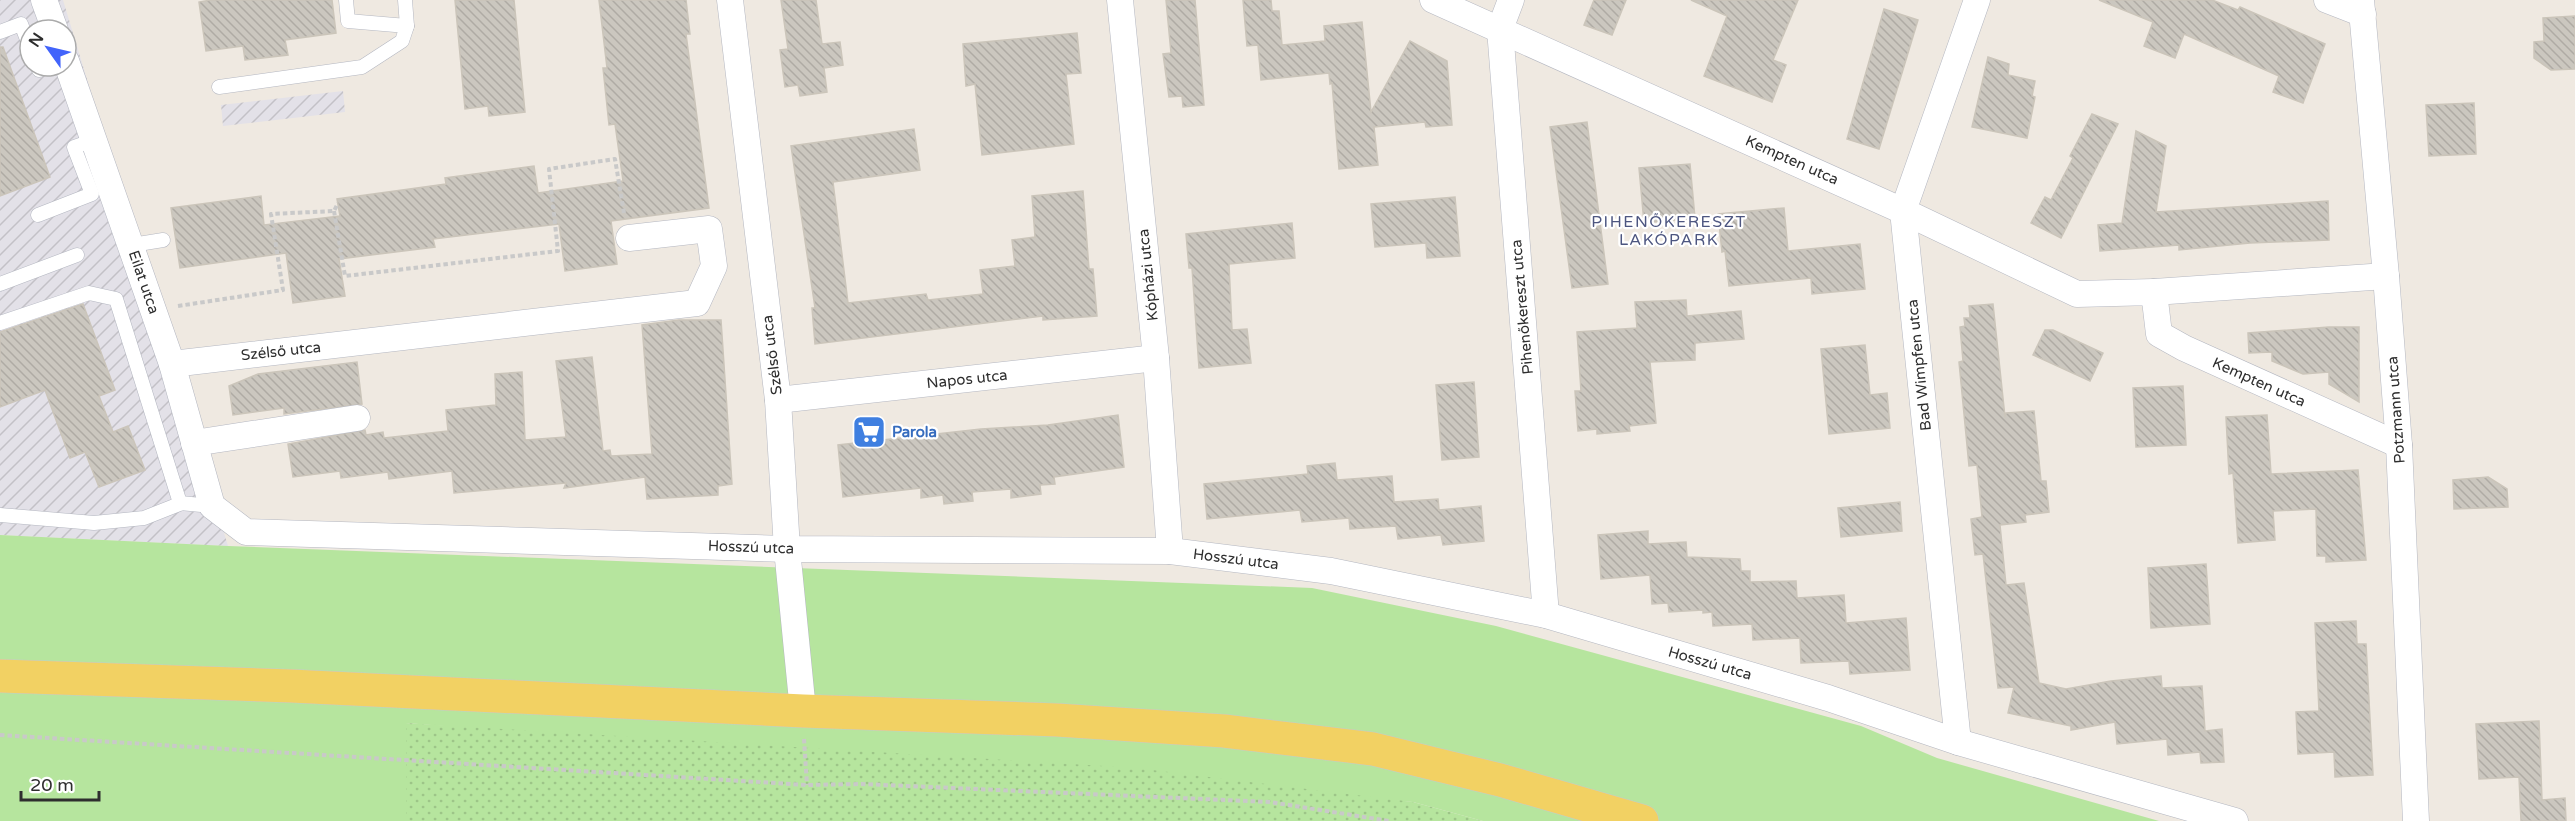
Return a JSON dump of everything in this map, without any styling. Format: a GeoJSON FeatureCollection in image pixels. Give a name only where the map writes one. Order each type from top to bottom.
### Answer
{"type":"FeatureCollection","features":[{"type":"Feature","properties":{"kind":"main road"},"geometry":{"type":"LineString","coordinates":[[0,676],[291,686],[803,711],[1057,720],[1200,729],[1373,749],[1500,780],[1642,821]]}},
{"type":"Feature","properties":{"kind":"street"},"geometry":{"type":"LineString","coordinates":[[44,0],[51,18]]}},
{"type":"Feature","properties":{"kind":"street","name":"Szélső utca"},"geometry":{"type":"LineString","coordinates":[[730,0],[778,400],[787,549],[803,711]]}},
{"type":"Feature","properties":{"kind":"street","name":"Kópházi utca"},"geometry":{"type":"LineString","coordinates":[[1120,0],[1156,358],[1170,551]]}},
{"type":"Feature","properties":{"kind":"street","name":"Kempten utca"},"geometry":{"type":"LineString","coordinates":[[1433,0],[1903,211],[2077,294],[2154,292],[2386,276]]}},
{"type":"Feature","properties":{"kind":"street","name":"Pihenőkereszt utca"},"geometry":{"type":"LineString","coordinates":[[1511,0],[1500,29],[1546,615]]}},
{"type":"Feature","properties":{"kind":"street","name":"Bad Wimpfen utca"},"geometry":{"type":"LineString","coordinates":[[1958,742],[1903,211],[1977,0]]}},
{"type":"Feature","properties":{"kind":"street"},"geometry":{"type":"LineString","coordinates":[[2327,0],[2362,7]]}},
{"type":"Feature","properties":{"kind":"street","name":"Potzmann utca"},"geometry":{"type":"LineString","coordinates":[[2362,7],[2386,276],[2398,445],[2416,821]]}},
{"type":"Feature","properties":{"kind":"street","name":"Eilat utca"},"geometry":{"type":"LineString","coordinates":[[72,78],[172,364],[212,506]]}},
{"type":"Feature","properties":{"kind":"street","name":"Szélső utca"},"geometry":{"type":"LineString","coordinates":[[172,364],[697,303],[714,266],[709,230],[629,238]]}},
{"type":"Feature","properties":{"kind":"street","name":"Kempten utca"},"geometry":{"type":"LineString","coordinates":[[2154,292],[2159,334],[2184,348],[2398,445]]}},
{"type":"Feature","properties":{"kind":"street","name":"Napos utca"},"geometry":{"type":"LineString","coordinates":[[778,400],[1156,358]]}},
{"type":"Feature","properties":{"kind":"street"},"geometry":{"type":"LineString","coordinates":[[194,443],[357,418]]}},
{"type":"Feature","properties":{"kind":"street","name":"Hosszú utca"},"geometry":{"type":"LineString","coordinates":[[212,506],[246,532],[787,549],[1170,551],[1331,571],[1546,615],[1828,698],[1958,742],[2235,821]]}},
{"type":"Feature","properties":{"kind":"lane"},"geometry":{"type":"LineString","coordinates":[[346,0],[348,21],[407,26]]}},
{"type":"Feature","properties":{"kind":"lane"},"geometry":{"type":"LineString","coordinates":[[219,87],[362,67],[402,40],[407,26],[405,0]]}},
{"type":"Feature","properties":{"kind":"lane"},"geometry":{"type":"LineString","coordinates":[[0,32],[18,25]]}},
{"type":"Feature","properties":{"kind":"lane"},"geometry":{"type":"LineString","coordinates":[[38,215],[92,194],[74,147],[94,140]]}},
{"type":"Feature","properties":{"kind":"lane"},"geometry":{"type":"LineString","coordinates":[[132,245],[163,240]]}},
{"type":"Feature","properties":{"kind":"lane"},"geometry":{"type":"LineString","coordinates":[[0,284],[77,255]]}},
{"type":"Feature","properties":{"kind":"lane"},"geometry":{"type":"LineString","coordinates":[[0,323],[89,292],[116,299],[180,503],[182,503]]}},
{"type":"Feature","properties":{"kind":"lane"},"geometry":{"type":"LineString","coordinates":[[0,515],[94,523],[144,518],[182,503],[212,506]]}},
{"type":"Feature","properties":{"kind":"path"},"geometry":{"type":"LineString","coordinates":[[338,203],[334,211],[345,276],[558,251],[549,169],[615,159],[621,194]]}},
{"type":"Feature","properties":{"kind":"path"},"geometry":{"type":"LineString","coordinates":[[154,310],[283,290],[272,214],[334,211]]}},
{"type":"Feature","properties":{"kind":"path"},"geometry":{"type":"LineString","coordinates":[[803,711],[807,785]]}},
{"type":"Feature","properties":{"kind":"path"},"geometry":{"type":"LineString","coordinates":[[0,735],[807,785],[862,784],[944,787],[1258,802],[1389,821]]}},
{"type":"Feature","properties":{"kind":"shaded area"},"geometry":{"type":"Polygon","coordinates":[[[0,0],[63,0],[68,18],[18,18],[18,78],[78,78],[78,50],[228,546],[0,535],[0,0]]]}},
{"type":"Feature","properties":{"kind":"shaded area"},"geometry":{"type":"Polygon","coordinates":[[[343,91],[345,112],[223,126],[221,105],[343,91]]]}},
{"type":"Feature","properties":{"kind":"green space"},"geometry":{"type":"Polygon","coordinates":[[[0,535],[1312,588],[1496,626],[1861,726],[1937,758],[2159,821],[1483,821],[1413,802],[406,723],[406,821],[0,821],[0,535]]]}},
{"type":"Feature","properties":{"kind":"green space"},"geometry":{"type":"Polygon","coordinates":[[[406,723],[1136,768],[1413,802],[1483,821],[406,821],[406,723]]]}},
{"type":"Feature","properties":{"kind":"building"},"geometry":{"type":"Polygon","coordinates":[[[211,0],[332,0],[336,33],[285,40],[288,55],[245,60],[243,46],[206,51],[199,2],[211,0]]]}},
{"type":"Feature","properties":{"kind":"building"},"geometry":{"type":"Polygon","coordinates":[[[455,0],[514,0],[525,112],[489,116],[488,106],[465,109],[455,0]]]}},
{"type":"Feature","properties":{"kind":"building"},"geometry":{"type":"Polygon","coordinates":[[[599,0],[686,0],[690,34],[686,34],[709,208],[611,221],[617,264],[565,271],[559,224],[433,239],[435,247],[339,259],[345,296],[293,303],[286,253],[180,268],[171,208],[261,196],[264,225],[340,216],[337,199],[446,184],[445,178],[534,166],[538,193],[623,181],[615,124],[609,125],[603,68],[607,68],[599,0]]]}},
{"type":"Feature","properties":{"kind":"building"},"geometry":{"type":"Polygon","coordinates":[[[781,0],[816,0],[822,44],[840,42],[843,65],[824,68],[827,92],[800,96],[798,85],[785,87],[780,50],[788,49],[781,0]]]}},
{"type":"Feature","properties":{"kind":"building"},"geometry":{"type":"Polygon","coordinates":[[[1166,0],[1195,0],[1204,105],[1183,107],[1182,96],[1169,97],[1163,54],[1171,53],[1166,0]]]}},
{"type":"Feature","properties":{"kind":"building"},"geometry":{"type":"Polygon","coordinates":[[[1243,0],[1271,0],[1272,11],[1279,11],[1282,45],[1325,41],[1324,26],[1362,22],[1371,112],[1410,41],[1447,61],[1452,125],[1426,127],[1425,122],[1374,127],[1378,165],[1339,169],[1332,83],[1330,84],[1329,73],[1261,80],[1258,45],[1247,46],[1243,0]]]}},
{"type":"Feature","properties":{"kind":"building"},"geometry":{"type":"Polygon","coordinates":[[[1594,0],[1626,0],[1612,35],[1584,25],[1594,0]]]}},
{"type":"Feature","properties":{"kind":"building"},"geometry":{"type":"Polygon","coordinates":[[[1691,0],[1798,0],[1773,60],[1786,65],[1772,102],[1704,76],[1727,16],[1691,0]]]}},
{"type":"Feature","properties":{"kind":"building"},"geometry":{"type":"Polygon","coordinates":[[[2099,0],[2212,0],[2238,10],[2240,7],[2325,44],[2303,103],[2273,92],[2279,76],[2184,34],[2175,58],[2144,46],[2153,22],[2099,0]]]}},
{"type":"Feature","properties":{"kind":"building"},"geometry":{"type":"Polygon","coordinates":[[[1884,9],[1918,20],[1879,149],[1847,139],[1884,9]]]}},
{"type":"Feature","properties":{"kind":"building"},"geometry":{"type":"Polygon","coordinates":[[[2575,16],[2575,69],[2551,70],[2534,58],[2534,42],[2544,41],[2543,18],[2575,16]]]}},
{"type":"Feature","properties":{"kind":"building"},"geometry":{"type":"Polygon","coordinates":[[[1077,33],[1081,73],[1066,74],[1074,144],[982,155],[975,84],[966,86],[963,44],[1077,33]]]}},
{"type":"Feature","properties":{"kind":"building"},"geometry":{"type":"Polygon","coordinates":[[[0,47],[3,47],[50,177],[0,196],[0,47]]]}},
{"type":"Feature","properties":{"kind":"building"},"geometry":{"type":"Polygon","coordinates":[[[1988,57],[2009,64],[2008,75],[2035,81],[2032,96],[2035,97],[2027,138],[1972,127],[1988,57]]]}},
{"type":"Feature","properties":{"kind":"building"},"geometry":{"type":"Polygon","coordinates":[[[2474,103],[2476,154],[2429,156],[2426,105],[2474,103]]]}},
{"type":"Feature","properties":{"kind":"building"},"geometry":{"type":"Polygon","coordinates":[[[2092,114],[2118,124],[2061,238],[2031,223],[2045,197],[2051,200],[2092,114]]]}},
{"type":"Feature","properties":{"kind":"building"},"geometry":{"type":"Polygon","coordinates":[[[1587,122],[1608,284],[1572,288],[1550,127],[1587,122]]]}},
{"type":"Feature","properties":{"kind":"building"},"geometry":{"type":"Polygon","coordinates":[[[914,129],[920,170],[833,182],[848,303],[926,294],[928,300],[983,294],[980,270],[1015,266],[1012,240],[1035,237],[1032,196],[1083,191],[1089,269],[1093,269],[1097,316],[1043,320],[1043,316],[815,344],[812,308],[815,308],[791,146],[914,129]]]}},
{"type":"Feature","properties":{"kind":"building"},"geometry":{"type":"Polygon","coordinates":[[[2136,131],[2166,146],[2156,212],[2328,201],[2329,240],[2250,243],[2179,250],[2179,245],[2100,251],[2098,225],[2122,223],[2136,131]]]}},
{"type":"Feature","properties":{"kind":"building"},"geometry":{"type":"Polygon","coordinates":[[[1690,164],[1695,218],[1644,223],[1639,168],[1690,164]]]}},
{"type":"Feature","properties":{"kind":"building"},"geometry":{"type":"Polygon","coordinates":[[[1455,197],[1460,256],[1427,258],[1426,243],[1375,247],[1371,204],[1455,197]]]}},
{"type":"Feature","properties":{"kind":"building"},"geometry":{"type":"Polygon","coordinates":[[[1784,208],[1788,251],[1860,244],[1865,289],[1812,294],[1811,278],[1729,286],[1718,214],[1784,208]]]}},
{"type":"Feature","properties":{"kind":"building"},"geometry":{"type":"Polygon","coordinates":[[[1292,223],[1295,258],[1229,264],[1232,330],[1247,329],[1251,363],[1199,368],[1192,268],[1189,268],[1186,234],[1292,223]]]}},
{"type":"Feature","properties":{"kind":"building"},"geometry":{"type":"Polygon","coordinates":[[[1686,300],[1687,316],[1741,311],[1744,339],[1695,343],[1695,360],[1650,362],[1656,423],[1629,426],[1630,431],[1597,434],[1597,429],[1578,431],[1575,391],[1581,391],[1577,332],[1637,328],[1635,302],[1686,300]]]}},
{"type":"Feature","properties":{"kind":"building"},"geometry":{"type":"Polygon","coordinates":[[[83,304],[115,390],[99,396],[113,432],[128,426],[145,470],[99,487],[85,452],[70,458],[45,390],[0,407],[0,332],[83,304]]]}},
{"type":"Feature","properties":{"kind":"building"},"geometry":{"type":"Polygon","coordinates":[[[1993,304],[2005,417],[2006,413],[2034,411],[2041,481],[2046,481],[2049,512],[2025,515],[2026,522],[2000,525],[2006,585],[2024,583],[2039,683],[2066,689],[2111,681],[2161,676],[2162,688],[2202,686],[2205,731],[2222,729],[2224,762],[2201,763],[2200,752],[2168,755],[2167,739],[2117,744],[2115,722],[2071,730],[2071,726],[2008,713],[2014,687],[1998,688],[1983,554],[1975,555],[1971,519],[1982,517],[1977,465],[1969,466],[1959,362],[1963,361],[1960,327],[1965,326],[1964,318],[1970,318],[1969,306],[1993,304]]]}},
{"type":"Feature","properties":{"kind":"building"},"geometry":{"type":"Polygon","coordinates":[[[679,320],[721,320],[732,484],[718,486],[718,495],[647,499],[645,477],[564,488],[566,483],[454,493],[452,471],[389,479],[388,472],[341,478],[340,471],[293,477],[288,444],[365,430],[366,435],[383,432],[384,438],[448,431],[446,410],[496,405],[495,374],[522,372],[525,440],[566,437],[556,361],[592,357],[603,451],[610,450],[611,456],[652,454],[642,325],[679,320]]]}},
{"type":"Feature","properties":{"kind":"building"},"geometry":{"type":"Polygon","coordinates":[[[2359,327],[2359,402],[2329,384],[2329,372],[2303,374],[2272,361],[2272,352],[2249,353],[2248,333],[2359,327]]]}},
{"type":"Feature","properties":{"kind":"building"},"geometry":{"type":"Polygon","coordinates":[[[2045,330],[2053,330],[2103,353],[2090,381],[2033,355],[2045,330]]]}},
{"type":"Feature","properties":{"kind":"building"},"geometry":{"type":"Polygon","coordinates":[[[1865,345],[1870,395],[1887,393],[1890,428],[1829,434],[1821,349],[1865,345]]]}},
{"type":"Feature","properties":{"kind":"building"},"geometry":{"type":"Polygon","coordinates":[[[357,362],[362,404],[284,414],[284,408],[233,415],[229,386],[258,374],[357,362]]]}},
{"type":"Feature","properties":{"kind":"building"},"geometry":{"type":"Polygon","coordinates":[[[1474,382],[1479,457],[1442,460],[1436,385],[1474,382]]]}},
{"type":"Feature","properties":{"kind":"building"},"geometry":{"type":"Polygon","coordinates":[[[2183,386],[2186,445],[2136,447],[2133,388],[2183,386]]]}},
{"type":"Feature","properties":{"kind":"building"},"geometry":{"type":"Polygon","coordinates":[[[1118,415],[1124,467],[1054,477],[1055,484],[1040,485],[1041,494],[1011,498],[1011,489],[972,492],[973,501],[944,504],[943,495],[921,498],[921,488],[843,497],[838,445],[981,429],[1048,425],[1118,415]]]}},
{"type":"Feature","properties":{"kind":"building"},"geometry":{"type":"Polygon","coordinates":[[[2267,415],[2271,474],[2358,470],[2366,560],[2326,562],[2326,556],[2317,556],[2316,509],[2273,511],[2275,540],[2238,543],[2233,473],[2229,474],[2226,417],[2267,415]]]}},
{"type":"Feature","properties":{"kind":"building"},"geometry":{"type":"Polygon","coordinates":[[[1335,463],[1337,480],[1392,476],[1394,502],[1438,499],[1439,510],[1481,506],[1484,541],[1443,545],[1441,535],[1398,539],[1396,526],[1350,529],[1349,518],[1302,522],[1300,510],[1207,519],[1204,484],[1308,474],[1307,466],[1335,463]]]}},
{"type":"Feature","properties":{"kind":"building"},"geometry":{"type":"Polygon","coordinates":[[[2488,477],[2507,489],[2508,507],[2454,509],[2453,480],[2488,477]]]}},
{"type":"Feature","properties":{"kind":"building"},"geometry":{"type":"Polygon","coordinates":[[[1900,502],[1902,531],[1841,537],[1838,508],[1900,502]]]}},
{"type":"Feature","properties":{"kind":"building"},"geometry":{"type":"Polygon","coordinates":[[[1648,531],[1648,544],[1686,542],[1687,557],[1740,559],[1741,571],[1750,571],[1750,582],[1796,581],[1797,598],[1844,595],[1846,623],[1906,618],[1910,670],[1850,674],[1849,661],[1801,663],[1800,638],[1753,640],[1752,624],[1713,626],[1712,612],[1703,613],[1703,610],[1669,612],[1668,603],[1652,604],[1650,575],[1601,579],[1598,535],[1648,531]]]}},
{"type":"Feature","properties":{"kind":"building"},"geometry":{"type":"Polygon","coordinates":[[[2206,564],[2210,624],[2151,628],[2148,568],[2206,564]]]}},
{"type":"Feature","properties":{"kind":"building"},"geometry":{"type":"Polygon","coordinates":[[[2356,621],[2357,644],[2366,644],[2373,775],[2335,777],[2334,752],[2298,754],[2296,712],[2319,711],[2315,623],[2356,621]]]}},
{"type":"Feature","properties":{"kind":"building"},"geometry":{"type":"Polygon","coordinates":[[[2539,721],[2542,800],[2565,798],[2566,821],[2521,821],[2519,777],[2479,779],[2476,724],[2539,721]]]}},
{"type":"Feature","properties":{"kind":"place","name":"Parola"},"geometry":{"type":"Point","coordinates":[869,432]}},
{"type":"Feature","properties":{"kind":"district","name":"PIHENŐKERESZT LAKÓPARK"},"geometry":{"type":"Point","coordinates":[1669,230]}}]}
